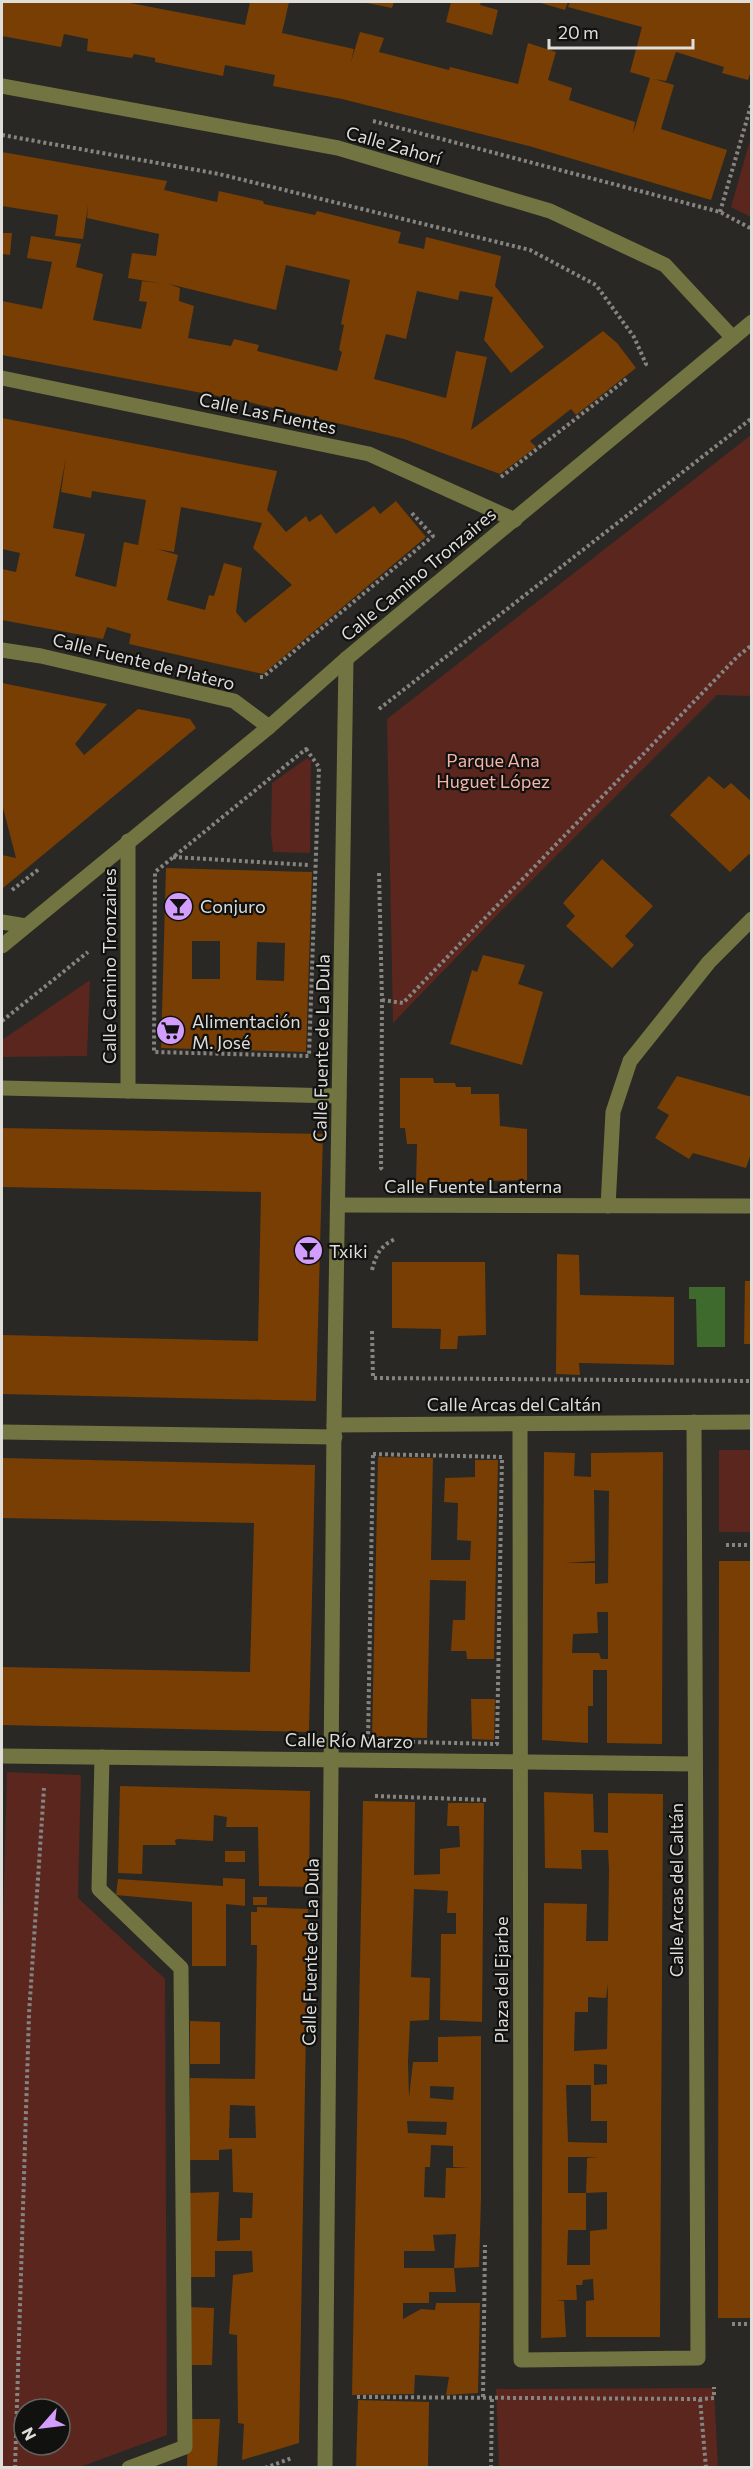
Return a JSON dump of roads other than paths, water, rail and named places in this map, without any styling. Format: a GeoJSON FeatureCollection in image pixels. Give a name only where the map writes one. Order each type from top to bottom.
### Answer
{"type":"FeatureCollection","features":[{"type":"Feature","properties":{"kind":"street","name":"Calle Zahorí"},"geometry":{"type":"LineString","coordinates":[[2,86],[338,148],[550,211],[665,265],[733,338]]}},
{"type":"Feature","properties":{"kind":"street","name":"Calle Camino Tronzaires"},"geometry":{"type":"LineString","coordinates":[[2,946],[269,727],[346,659],[752,322]]}},
{"type":"Feature","properties":{"kind":"street"},"geometry":{"type":"LineString","coordinates":[[733,338],[752,335]]}},
{"type":"Feature","properties":{"kind":"street","name":"Calle Las Fuentes"},"geometry":{"type":"LineString","coordinates":[[2,378],[369,453],[514,520]]}},
{"type":"Feature","properties":{"kind":"street","name":"Calle Fuente de Platero"},"geometry":{"type":"LineString","coordinates":[[2,650],[41,656],[234,701],[269,727]]}},
{"type":"Feature","properties":{"kind":"street","name":"Calle Fuente de La Dula"},"geometry":{"type":"LineString","coordinates":[[325,2468],[335,1431],[346,659]]}},
{"type":"Feature","properties":{"kind":"street","name":"Calle Camino Tronzaires"},"geometry":{"type":"LineString","coordinates":[[128,841],[128,1091]]}},
{"type":"Feature","properties":{"kind":"street"},"geometry":{"type":"LineString","coordinates":[[608,1206],[613,1112],[630,1061],[709,962],[752,919]]}},
{"type":"Feature","properties":{"kind":"street"},"geometry":{"type":"LineString","coordinates":[[2,922],[26,926]]}},
{"type":"Feature","properties":{"kind":"street","name":"Calle Camino Tronzaires"},"geometry":{"type":"LineString","coordinates":[[2,1088],[339,1096]]}},
{"type":"Feature","properties":{"kind":"street","name":"Calle Fuente Lanterna"},"geometry":{"type":"LineString","coordinates":[[338,1205],[752,1206]]}},
{"type":"Feature","properties":{"kind":"street","name":"Calle Arcas del Caltán"},"geometry":{"type":"LineString","coordinates":[[694,1422],[698,2358]]}},
{"type":"Feature","properties":{"kind":"street","name":"Calle Arcas del Caltán"},"geometry":{"type":"LineString","coordinates":[[335,1431],[520,1424],[752,1422]]}},
{"type":"Feature","properties":{"kind":"street","name":"Plaza del Ejarbe"},"geometry":{"type":"LineString","coordinates":[[520,1424],[521,2360],[698,2358]]}},
{"type":"Feature","properties":{"kind":"street"},"geometry":{"type":"LineString","coordinates":[[2,1432],[335,1431]]}},
{"type":"Feature","properties":{"kind":"street","name":"Calle Río Marzo"},"geometry":{"type":"LineString","coordinates":[[2,1756],[695,1764]]}},
{"type":"Feature","properties":{"kind":"street"},"geometry":{"type":"LineString","coordinates":[[102,1757],[99,1889],[181,1968],[185,2447],[129,2468]]}},
{"type":"Feature","properties":{"kind":"place","name":"Conjuro"},"geometry":{"type":"Point","coordinates":[179,906]}},
{"type":"Feature","properties":{"kind":"place","name":"Alimentación M. José"},"geometry":{"type":"Point","coordinates":[171,1031]}},
{"type":"Feature","properties":{"kind":"place","name":"Txiki"},"geometry":{"type":"Point","coordinates":[308,1251]}},
{"type":"Feature","properties":{"kind":"park label","name":"Parque Ana Huguet López"},"geometry":{"type":"Point","coordinates":[493,770]}}]}
